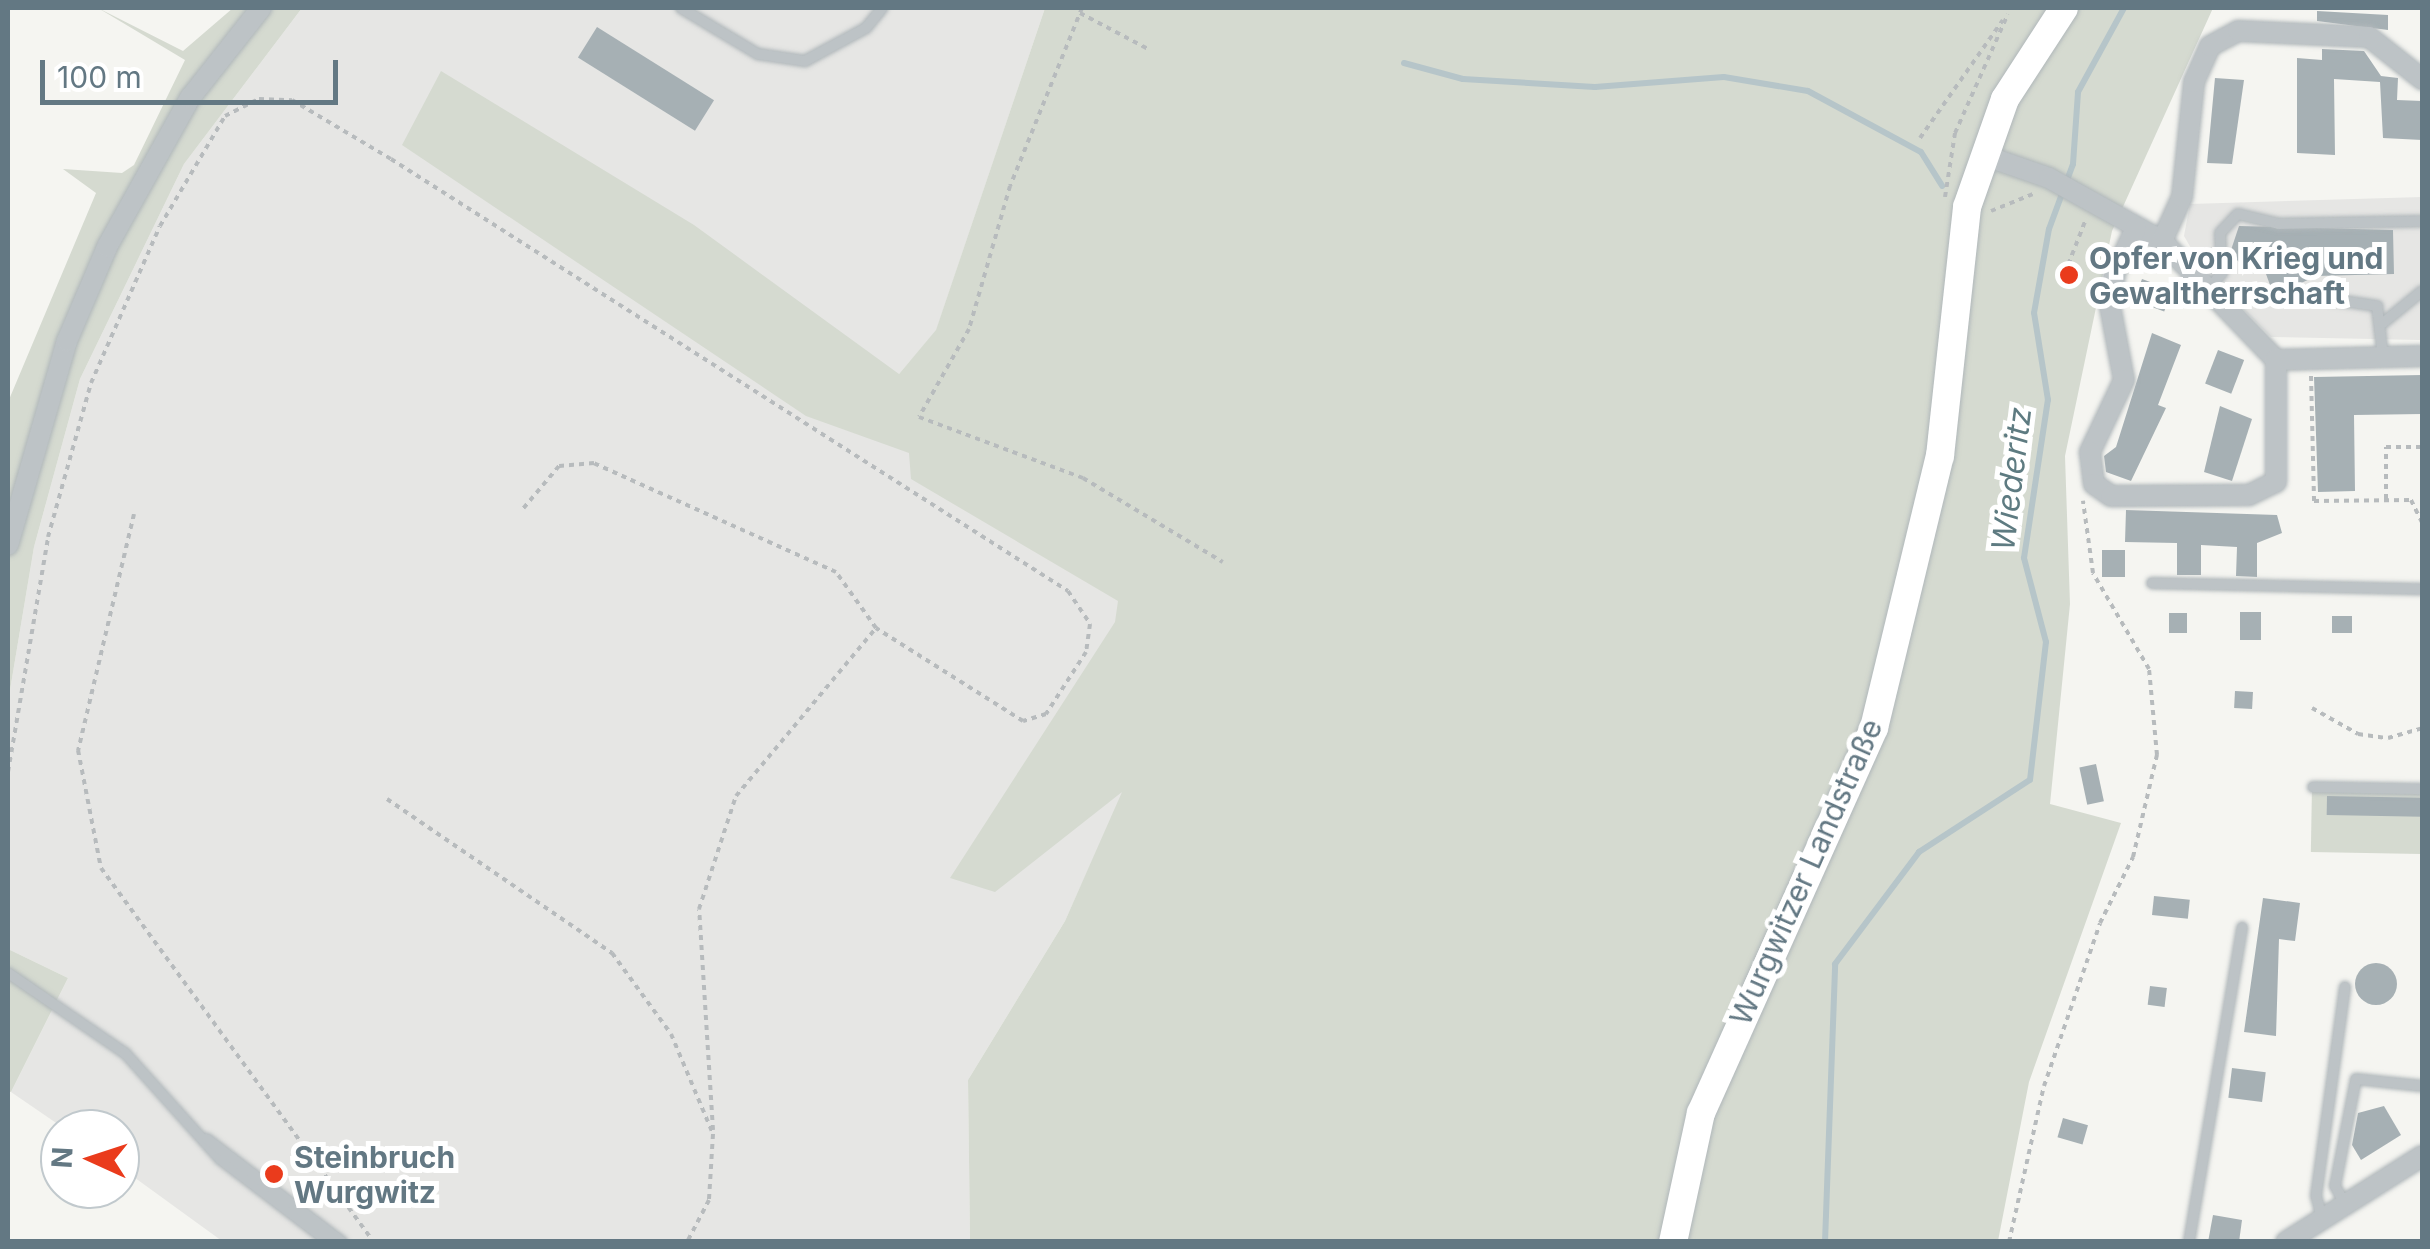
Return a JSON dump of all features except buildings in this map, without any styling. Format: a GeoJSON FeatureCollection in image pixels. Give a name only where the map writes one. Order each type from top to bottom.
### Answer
{"type":"FeatureCollection","features":[{"type":"Feature","properties":{"kind":"main road","name":"Wurgwitzer Landstraße"},"geometry":{"type":"LineString","coordinates":[[1673,1242],[1701,1114],[1874,728],[1951,380],[1964,222],[1983,155],[2005,99],[2064,8]]}},
{"type":"Feature","properties":{"kind":"street"},"geometry":{"type":"LineString","coordinates":[[8,545],[68,342],[107,247],[190,98],[261,8]]}},
{"type":"Feature","properties":{"kind":"street"},"geometry":{"type":"LineString","coordinates":[[2162,241],[2182,197],[2194,82],[2210,46],[2238,31],[2369,37],[2422,78]]}},
{"type":"Feature","properties":{"kind":"street"},"geometry":{"type":"LineString","coordinates":[[1983,155],[2046,184],[2084,196],[2162,241],[2276,360],[2276,482],[2250,495],[2111,496],[2094,484],[2095,435],[2124,380],[2110,306],[2115,272],[2136,228]]}},
{"type":"Feature","properties":{"kind":"street"},"geometry":{"type":"LineString","coordinates":[[2276,360],[2422,356]]}},
{"type":"Feature","properties":{"kind":"street"},"geometry":{"type":"LineString","coordinates":[[2286,1242],[2422,1156]]}},
{"type":"Feature","properties":{"kind":"lane"},"geometry":{"type":"LineString","coordinates":[[682,8],[758,54],[806,61],[866,28],[882,8]]}},
{"type":"Feature","properties":{"kind":"lane"},"geometry":{"type":"LineString","coordinates":[[2209,290],[2222,273],[2220,233],[2238,214],[2278,224],[2422,222]]}},
{"type":"Feature","properties":{"kind":"lane"},"geometry":{"type":"LineString","coordinates":[[2383,323],[2422,292]]}},
{"type":"Feature","properties":{"kind":"lane"},"geometry":{"type":"LineString","coordinates":[[2330,300],[2372,301],[2383,323],[2383,357]]}},
{"type":"Feature","properties":{"kind":"lane"},"geometry":{"type":"LineString","coordinates":[[2152,583],[2422,590]]}},
{"type":"Feature","properties":{"kind":"lane"},"geometry":{"type":"LineString","coordinates":[[2313,788],[2422,788]]}},
{"type":"Feature","properties":{"kind":"lane"},"geometry":{"type":"LineString","coordinates":[[2189,1242],[2242,927]]}},
{"type":"Feature","properties":{"kind":"lane"},"geometry":{"type":"LineString","coordinates":[[8,972],[124,1053],[194,1130],[329,1242]]}},
{"type":"Feature","properties":{"kind":"lane"},"geometry":{"type":"LineString","coordinates":[[2322,1218],[2316,1196],[2345,987]]}},
{"type":"Feature","properties":{"kind":"lane"},"geometry":{"type":"LineString","coordinates":[[2344,1204],[2336,1169],[2356,1079],[2422,1086]]}},
{"type":"Feature","properties":{"kind":"lane"},"geometry":{"type":"LineString","coordinates":[[194,1130],[342,1242]]}},
{"type":"Feature","properties":{"kind":"path"},"geometry":{"type":"LineString","coordinates":[[1920,138],[2012,8]]}},
{"type":"Feature","properties":{"kind":"path"},"geometry":{"type":"LineString","coordinates":[[1148,48],[1081,10],[1010,186],[969,329],[919,417],[1083,478],[1222,562]]}},
{"type":"Feature","properties":{"kind":"path"},"geometry":{"type":"LineString","coordinates":[[1954,202],[1944,197],[1950,150],[2008,14]]}},
{"type":"Feature","properties":{"kind":"path"},"geometry":{"type":"LineString","coordinates":[[8,772],[48,536],[92,383],[160,226],[226,116],[259,99],[292,100],[609,294],[1068,591],[1090,624],[1086,652],[1046,714],[1023,722],[876,628],[836,572],[594,463],[559,466],[522,510]]}},
{"type":"Feature","properties":{"kind":"path"},"geometry":{"type":"LineString","coordinates":[[1982,211],[2046,184]]}},
{"type":"Feature","properties":{"kind":"path"},"geometry":{"type":"LineString","coordinates":[[2061,283],[2080,229]]}},
{"type":"Feature","properties":{"kind":"path"},"geometry":{"type":"LineString","coordinates":[[2310,359],[2314,500],[2411,500],[2422,523]]}},
{"type":"Feature","properties":{"kind":"path"},"geometry":{"type":"LineString","coordinates":[[2386,500],[2386,447],[2422,447]]}},
{"type":"Feature","properties":{"kind":"path"},"geometry":{"type":"LineString","coordinates":[[2009,1242],[2066,1016],[2147,815],[2156,708],[2133,630],[2093,573],[2081,489]]}},
{"type":"Feature","properties":{"kind":"path"},"geometry":{"type":"LineString","coordinates":[[134,514],[78,750],[101,868],[374,1242]]}},
{"type":"Feature","properties":{"kind":"path"},"geometry":{"type":"LineString","coordinates":[[686,1242],[709,1200],[714,1134],[706,890],[736,796],[876,628]]}},
{"type":"Feature","properties":{"kind":"path"},"geometry":{"type":"LineString","coordinates":[[2312,708],[2358,734],[2388,738],[2422,728]]}},
{"type":"Feature","properties":{"kind":"path"},"geometry":{"type":"LineString","coordinates":[[387,800],[612,953],[671,1034],[714,1134]]}},
{"type":"Feature","properties":{"kind":"shaded area"},"geometry":{"type":"Polygon","coordinates":[[[98,8],[183,51],[233,8],[302,8],[184,164],[80,379],[34,547],[8,702],[8,402],[96,193],[63,169],[122,173],[134,165],[185,60],[98,8]]]}},
{"type":"Feature","properties":{"kind":"shaded area"},"geometry":{"type":"Polygon","coordinates":[[[302,8],[1045,8],[936,331],[899,374],[1117,533],[1124,790],[1065,921],[968,1080],[970,1241],[222,1241],[140,1182],[140,1109],[40,1112],[11,1092],[68,978],[8,949],[8,702],[34,547],[80,379],[184,164],[302,8]]]}},
{"type":"Feature","properties":{"kind":"shaded area"},"geometry":{"type":"Polygon","coordinates":[[[1045,8],[2213,8],[2112,231],[2065,456],[2070,604],[2050,804],[2121,823],[2029,1082],[1998,1241],[970,1241],[968,1080],[1065,921],[1122,792],[995,892],[950,878],[1115,622],[1118,601],[911,479],[909,453],[806,416],[402,145],[441,71],[694,225],[899,374],[936,330],[1045,8]]]}},
{"type":"Feature","properties":{"kind":"shaded area"},"geometry":{"type":"Polygon","coordinates":[[[2422,197],[2422,340],[2271,337],[2203,269],[2184,236],[2190,204],[2422,197]]]}},
{"type":"Feature","properties":{"kind":"shaded area"},"geometry":{"type":"Polygon","coordinates":[[[2312,786],[2422,788],[2421,854],[2311,852],[2312,786]]]}},
{"type":"Feature","properties":{"kind":"shaded area"},"geometry":{"type":"Polygon","coordinates":[[[8,949],[68,978],[11,1092],[8,1091],[8,949]]]}},
{"type":"Feature","properties":{"kind":"waterway","name":"Wiederitz"},"geometry":{"type":"LineString","coordinates":[[1825,1242],[1835,964],[1919,852],[2030,780],[2046,642],[2024,558],[2048,400],[2034,313],[2049,229],[2073,164],[2078,92],[2124,8]]}},
{"type":"Feature","properties":{"kind":"waterway"},"geometry":{"type":"LineString","coordinates":[[1404,63],[1463,79],[1595,87],[1724,77],[1808,91],[1921,152],[1942,186]]}},
{"type":"Feature","properties":{"kind":"place","name":"Opfer von Krieg und Gewaltherrschaft"},"geometry":{"type":"Point","coordinates":[2069,275]}},
{"type":"Feature","properties":{"kind":"place","name":"Steinbruch Wurgwitz"},"geometry":{"type":"Point","coordinates":[274,1174]}}]}
